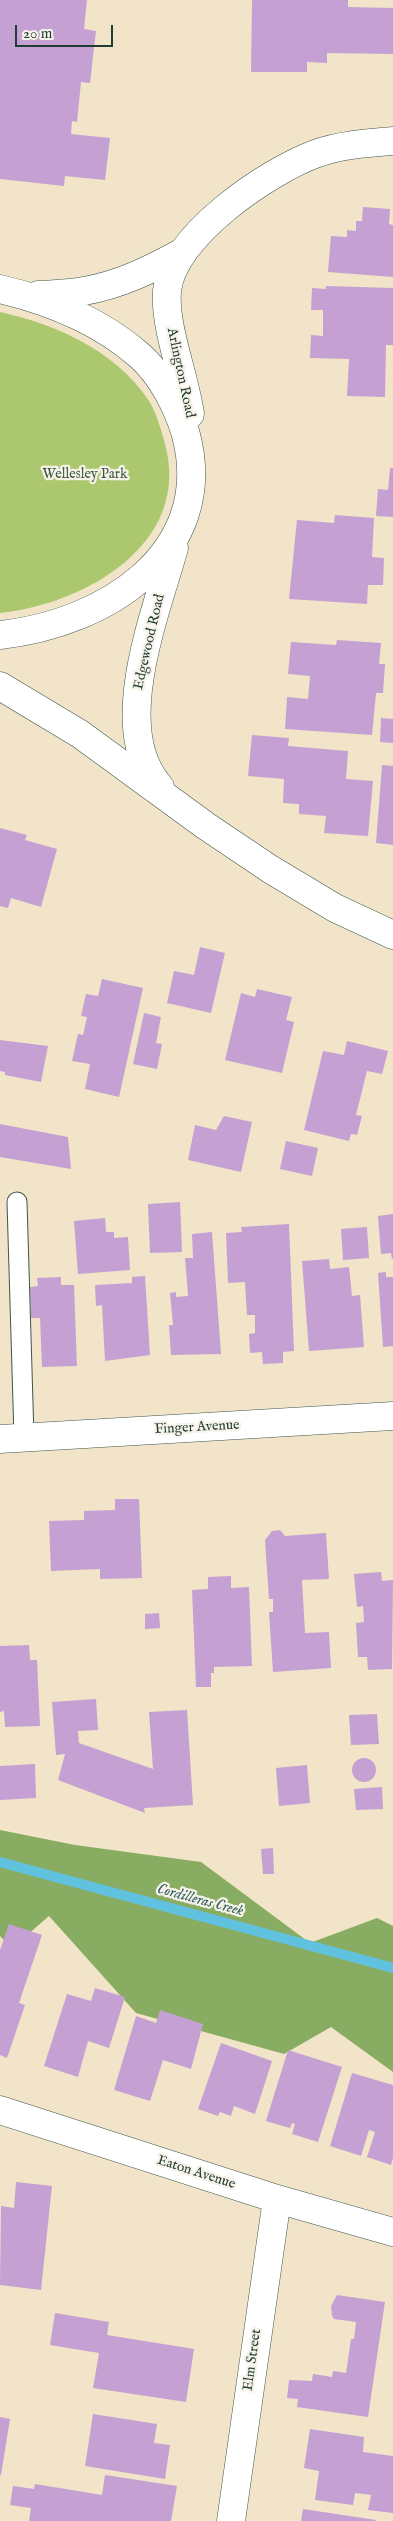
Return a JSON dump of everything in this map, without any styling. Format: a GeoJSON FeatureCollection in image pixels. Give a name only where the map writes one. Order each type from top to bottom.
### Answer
{"type":"FeatureCollection","features":[{"type":"Feature","properties":{"kind":"street","name":"Arlington Road"},"geometry":{"type":"LineString","coordinates":[[28,296],[83,292],[114,284],[143,273],[181,253],[209,224],[240,197],[275,173],[316,154],[356,144],[393,141]]}},
{"type":"Feature","properties":{"kind":"street","name":"Arlington Road"},"geometry":{"type":"LineString","coordinates":[[181,253],[172,272],[167,292],[169,320],[188,402],[194,445],[191,495]]}},
{"type":"Feature","properties":{"kind":"street"},"geometry":{"type":"LineString","coordinates":[[0,290],[28,296],[71,311],[105,330],[145,362],[166,388],[183,425],[192,458],[191,495],[178,532],[155,566],[126,590],[94,610],[56,624],[0,635]]}},
{"type":"Feature","properties":{"kind":"street","name":"Edgewood Road"},"geometry":{"type":"LineString","coordinates":[[174,803],[156,782],[144,763],[137,741],[135,714],[139,677],[178,532]]}},
{"type":"Feature","properties":{"kind":"street","name":"Edgewood Road"},"geometry":{"type":"LineString","coordinates":[[0,686],[80,734],[174,803],[278,874],[335,908],[393,935]]}},
{"type":"Feature","properties":{"kind":"street","name":"Finger Avenue"},"geometry":{"type":"LineString","coordinates":[[12,1438],[393,1416]]}},
{"type":"Feature","properties":{"kind":"street","name":"Eaton Avenue"},"geometry":{"type":"LineString","coordinates":[[0,2110],[278,2199],[393,2232]]}},
{"type":"Feature","properties":{"kind":"street","name":"Elm Street"},"geometry":{"type":"LineString","coordinates":[[231,2521],[278,2199]]}},
{"type":"Feature","properties":{"kind":"lane"},"geometry":{"type":"LineString","coordinates":[[12,1438],[17,1202]]}},
{"type":"Feature","properties":{"kind":"green space","name":"Wellesley Park"},"geometry":{"type":"Polygon","coordinates":[[[0,312],[21,317],[62,332],[82,342],[118,366],[147,398],[158,420],[165,444],[169,480],[163,511],[147,539],[124,563],[97,582],[65,597],[33,607],[0,613],[0,312]]]}},
{"type":"Feature","properties":{"kind":"green space"},"geometry":{"type":"Polygon","coordinates":[[[0,1830],[75,1845],[201,1862],[310,1943],[377,1918],[393,1926],[393,2072],[331,2027],[284,2054],[136,2013],[49,1916],[12,1948],[0,1936],[0,1830]]]}},
{"type":"Feature","properties":{"kind":"building"},"geometry":{"type":"Polygon","coordinates":[[[0,0],[87,0],[84,29],[96,31],[90,83],[81,82],[77,122],[72,121],[71,134],[110,138],[105,180],[65,176],[64,186],[0,179],[0,0]]]}},
{"type":"Feature","properties":{"kind":"building"},"geometry":{"type":"Polygon","coordinates":[[[252,0],[348,0],[348,7],[393,8],[393,54],[327,53],[327,63],[307,62],[307,72],[251,72],[252,0]]]}},
{"type":"Feature","properties":{"kind":"building"},"geometry":{"type":"Polygon","coordinates":[[[363,207],[390,209],[389,224],[393,225],[393,277],[328,272],[331,236],[347,237],[347,230],[356,231],[356,221],[362,221],[363,207]]]}},
{"type":"Feature","properties":{"kind":"building"},"geometry":{"type":"Polygon","coordinates":[[[326,286],[393,288],[393,345],[386,345],[385,397],[347,396],[349,359],[310,358],[311,335],[323,336],[323,310],[311,310],[312,288],[326,289],[326,286]]]}},
{"type":"Feature","properties":{"kind":"building"},"geometry":{"type":"Polygon","coordinates":[[[390,468],[393,468],[393,517],[376,516],[378,489],[388,490],[390,468]]]}},
{"type":"Feature","properties":{"kind":"building"},"geometry":{"type":"Polygon","coordinates":[[[335,515],[374,518],[372,557],[384,558],[383,585],[368,585],[367,604],[289,599],[297,520],[334,523],[335,515]]]}},
{"type":"Feature","properties":{"kind":"building"},"geometry":{"type":"Polygon","coordinates":[[[337,640],[381,643],[379,664],[385,664],[383,693],[376,693],[372,735],[285,729],[287,697],[308,699],[310,676],[288,674],[291,642],[336,645],[337,640]]]}},
{"type":"Feature","properties":{"kind":"building"},"geometry":{"type":"Polygon","coordinates":[[[381,718],[393,719],[393,743],[380,742],[381,718]]]}},
{"type":"Feature","properties":{"kind":"building"},"geometry":{"type":"Polygon","coordinates":[[[252,735],[289,738],[288,746],[348,751],[346,779],[373,781],[368,836],[324,833],[326,816],[299,814],[299,804],[283,803],[284,779],[248,776],[252,735]]]}},
{"type":"Feature","properties":{"kind":"building"},"geometry":{"type":"Polygon","coordinates":[[[382,765],[393,766],[393,845],[376,843],[382,765]]]}},
{"type":"Feature","properties":{"kind":"building"},"geometry":{"type":"Polygon","coordinates":[[[0,828],[27,835],[25,840],[57,849],[41,907],[11,898],[8,908],[0,906],[0,828]]]}},
{"type":"Feature","properties":{"kind":"building"},"geometry":{"type":"Polygon","coordinates":[[[200,947],[225,953],[211,1013],[167,1003],[174,971],[194,975],[200,947]]]}},
{"type":"Feature","properties":{"kind":"building"},"geometry":{"type":"Polygon","coordinates":[[[102,979],[143,988],[119,1097],[85,1089],[90,1064],[72,1061],[78,1034],[83,1035],[87,1017],[81,1016],[86,994],[98,996],[102,979]]]}},
{"type":"Feature","properties":{"kind":"building"},"geometry":{"type":"Polygon","coordinates":[[[257,989],[292,997],[286,1020],[294,1022],[282,1073],[225,1060],[241,993],[255,997],[257,989]]]}},
{"type":"Feature","properties":{"kind":"building"},"geometry":{"type":"Polygon","coordinates":[[[144,1013],[161,1017],[156,1043],[162,1044],[157,1069],[133,1064],[144,1013]]]}},
{"type":"Feature","properties":{"kind":"building"},"geometry":{"type":"Polygon","coordinates":[[[0,1040],[48,1046],[41,1082],[5,1075],[5,1072],[0,1071],[0,1040]]]}},
{"type":"Feature","properties":{"kind":"building"},"geometry":{"type":"Polygon","coordinates":[[[347,1041],[388,1051],[382,1074],[367,1071],[356,1115],[362,1116],[357,1135],[351,1134],[349,1141],[304,1130],[323,1051],[344,1055],[347,1041]]]}},
{"type":"Feature","properties":{"kind":"building"},"geometry":{"type":"Polygon","coordinates":[[[224,1116],[252,1122],[241,1172],[188,1160],[195,1125],[216,1130],[224,1116]]]}},
{"type":"Feature","properties":{"kind":"building"},"geometry":{"type":"Polygon","coordinates":[[[0,1124],[68,1137],[71,1169],[0,1157],[0,1124]]]}},
{"type":"Feature","properties":{"kind":"building"},"geometry":{"type":"Polygon","coordinates":[[[286,1141],[318,1148],[312,1176],[280,1169],[286,1141]]]}},
{"type":"Feature","properties":{"kind":"building"},"geometry":{"type":"Polygon","coordinates":[[[180,1202],[182,1252],[150,1253],[148,1204],[180,1202]]]}},
{"type":"Feature","properties":{"kind":"building"},"geometry":{"type":"Polygon","coordinates":[[[393,1214],[392,1259],[391,1253],[381,1254],[378,1216],[393,1214]]]}},
{"type":"Feature","properties":{"kind":"building"},"geometry":{"type":"Polygon","coordinates":[[[105,1218],[106,1232],[114,1232],[114,1238],[128,1237],[130,1270],[78,1274],[74,1221],[105,1218]]]}},
{"type":"Feature","properties":{"kind":"building"},"geometry":{"type":"Polygon","coordinates":[[[289,1224],[294,1351],[283,1352],[283,1363],[263,1364],[262,1352],[250,1353],[249,1334],[255,1333],[255,1315],[247,1315],[245,1282],[228,1283],[226,1233],[242,1232],[241,1227],[289,1224]]]}},
{"type":"Feature","properties":{"kind":"building"},"geometry":{"type":"Polygon","coordinates":[[[367,1227],[369,1258],[343,1260],[341,1229],[367,1227]]]}},
{"type":"Feature","properties":{"kind":"building"},"geometry":{"type":"Polygon","coordinates":[[[212,1232],[221,1354],[171,1355],[169,1325],[173,1325],[170,1293],[176,1292],[176,1297],[188,1296],[185,1258],[193,1258],[192,1234],[212,1232]]]}},
{"type":"Feature","properties":{"kind":"building"},"geometry":{"type":"Polygon","coordinates":[[[329,1259],[330,1269],[349,1267],[352,1296],[360,1295],[364,1347],[309,1351],[302,1261],[329,1259]]]}},
{"type":"Feature","properties":{"kind":"building"},"geometry":{"type":"Polygon","coordinates":[[[386,1272],[386,1277],[393,1277],[393,1346],[383,1347],[378,1273],[386,1272]]]}},
{"type":"Feature","properties":{"kind":"building"},"geometry":{"type":"Polygon","coordinates":[[[145,1276],[150,1355],[105,1361],[102,1305],[96,1306],[95,1285],[132,1283],[132,1277],[145,1276]]]}},
{"type":"Feature","properties":{"kind":"building"},"geometry":{"type":"Polygon","coordinates":[[[61,1277],[61,1285],[74,1285],[77,1366],[42,1367],[40,1318],[31,1318],[30,1287],[38,1286],[37,1278],[61,1277]]]}},
{"type":"Feature","properties":{"kind":"building"},"geometry":{"type":"Polygon","coordinates":[[[115,1499],[139,1499],[142,1578],[100,1579],[100,1569],[51,1571],[49,1521],[84,1520],[84,1511],[115,1510],[115,1499]]]}},
{"type":"Feature","properties":{"kind":"building"},"geometry":{"type":"Polygon","coordinates":[[[280,1530],[285,1536],[326,1533],[329,1579],[302,1580],[305,1633],[329,1632],[331,1668],[273,1672],[269,1612],[273,1612],[273,1599],[269,1599],[265,1540],[272,1531],[280,1530]]]}},
{"type":"Feature","properties":{"kind":"building"},"geometry":{"type":"Polygon","coordinates":[[[381,1572],[382,1581],[393,1580],[392,1669],[368,1670],[367,1657],[358,1657],[356,1623],[364,1622],[363,1606],[357,1607],[354,1574],[381,1572]]]}},
{"type":"Feature","properties":{"kind":"building"},"geometry":{"type":"Polygon","coordinates":[[[231,1576],[231,1588],[249,1587],[252,1666],[214,1667],[214,1673],[211,1673],[211,1687],[196,1687],[192,1590],[208,1589],[208,1577],[231,1576]]]}},
{"type":"Feature","properties":{"kind":"building"},"geometry":{"type":"Polygon","coordinates":[[[159,1613],[160,1628],[145,1629],[145,1614],[159,1613]]]}},
{"type":"Feature","properties":{"kind":"building"},"geometry":{"type":"Polygon","coordinates":[[[29,1645],[30,1660],[37,1660],[40,1726],[5,1727],[4,1711],[0,1712],[0,1646],[29,1645]]]}},
{"type":"Feature","properties":{"kind":"building"},"geometry":{"type":"Polygon","coordinates":[[[96,1699],[98,1730],[78,1731],[79,1743],[153,1769],[149,1712],[187,1710],[193,1805],[144,1808],[145,1813],[58,1780],[65,1754],[56,1755],[52,1702],[96,1699]]]}},
{"type":"Feature","properties":{"kind":"building"},"geometry":{"type":"Polygon","coordinates":[[[377,1714],[379,1744],[351,1745],[349,1715],[377,1714]]]}},
{"type":"Feature","properties":{"kind":"building"},"geometry":{"type":"Polygon","coordinates":[[[364,1758],[373,1761],[376,1770],[373,1779],[364,1782],[355,1779],[352,1770],[355,1761],[364,1758]]]}},
{"type":"Feature","properties":{"kind":"building"},"geometry":{"type":"Polygon","coordinates":[[[35,1764],[36,1798],[0,1800],[0,1766],[35,1764]]]}},
{"type":"Feature","properties":{"kind":"building"},"geometry":{"type":"Polygon","coordinates":[[[307,1765],[310,1803],[279,1806],[276,1768],[307,1765]]]}},
{"type":"Feature","properties":{"kind":"building"},"geometry":{"type":"Polygon","coordinates":[[[382,1787],[383,1809],[356,1810],[354,1789],[382,1787]]]}},
{"type":"Feature","properties":{"kind":"building"},"geometry":{"type":"Polygon","coordinates":[[[273,1848],[274,1874],[263,1874],[261,1849],[273,1848]]]}},
{"type":"Feature","properties":{"kind":"building"},"geometry":{"type":"Polygon","coordinates":[[[9,1924],[42,1935],[19,2003],[25,2005],[7,2058],[0,2055],[0,1950],[9,1924]]]}},
{"type":"Feature","properties":{"kind":"building"},"geometry":{"type":"Polygon","coordinates":[[[95,1988],[125,1997],[109,2048],[88,2041],[78,2077],[44,2066],[67,1994],[91,2001],[95,1988]]]}},
{"type":"Feature","properties":{"kind":"building"},"geometry":{"type":"Polygon","coordinates":[[[160,2010],[203,2024],[191,2069],[163,2060],[150,2101],[114,2090],[136,2016],[156,2023],[160,2010]]]}},
{"type":"Feature","properties":{"kind":"building"},"geometry":{"type":"Polygon","coordinates":[[[221,2043],[272,2061],[255,2114],[234,2106],[231,2116],[220,2112],[218,2116],[198,2109],[221,2043]]]}},
{"type":"Feature","properties":{"kind":"building"},"geometry":{"type":"Polygon","coordinates":[[[288,2050],[342,2067],[318,2142],[292,2134],[295,2124],[292,2123],[290,2128],[266,2121],[288,2050]]]}},
{"type":"Feature","properties":{"kind":"building"},"geometry":{"type":"Polygon","coordinates":[[[352,2073],[393,2085],[393,2158],[391,2165],[367,2157],[375,2132],[369,2130],[361,2156],[330,2146],[352,2073]]]}},
{"type":"Feature","properties":{"kind":"building"},"geometry":{"type":"Polygon","coordinates":[[[16,2182],[52,2186],[41,2290],[0,2285],[1,2206],[14,2208],[16,2182]]]}},
{"type":"Feature","properties":{"kind":"building"},"geometry":{"type":"Polygon","coordinates":[[[337,2295],[385,2302],[368,2417],[297,2407],[298,2399],[287,2398],[289,2380],[312,2381],[313,2374],[332,2377],[333,2371],[346,2373],[351,2339],[354,2339],[356,2322],[334,2319],[331,2306],[337,2295]]]}},
{"type":"Feature","properties":{"kind":"building"},"geometry":{"type":"Polygon","coordinates":[[[55,2313],[109,2322],[107,2335],[194,2349],[186,2402],[93,2388],[99,2353],[50,2345],[55,2313]]]}},
{"type":"Feature","properties":{"kind":"building"},"geometry":{"type":"Polygon","coordinates":[[[93,2414],[157,2424],[154,2443],[170,2445],[165,2479],[85,2466],[93,2414]]]}},
{"type":"Feature","properties":{"kind":"building"},"geometry":{"type":"Polygon","coordinates":[[[0,2417],[10,2419],[1,2475],[0,2475],[0,2417]]]}},
{"type":"Feature","properties":{"kind":"building"},"geometry":{"type":"Polygon","coordinates":[[[310,2429],[364,2437],[363,2452],[393,2456],[393,2513],[368,2510],[371,2495],[355,2493],[353,2505],[315,2500],[319,2471],[304,2468],[310,2429]]]}},
{"type":"Feature","properties":{"kind":"building"},"geometry":{"type":"Polygon","coordinates":[[[105,2475],[177,2486],[171,2521],[29,2521],[31,2508],[10,2505],[13,2486],[34,2489],[35,2484],[102,2495],[105,2475]]]}},
{"type":"Feature","properties":{"kind":"building"},"geometry":{"type":"Polygon","coordinates":[[[303,2509],[376,2520],[301,2521],[303,2509]]]}},
{"type":"Feature","properties":{"kind":"waterway","name":"Cordilleras Creek"},"geometry":{"type":"LineString","coordinates":[[0,1862],[393,1968]]}}]}
